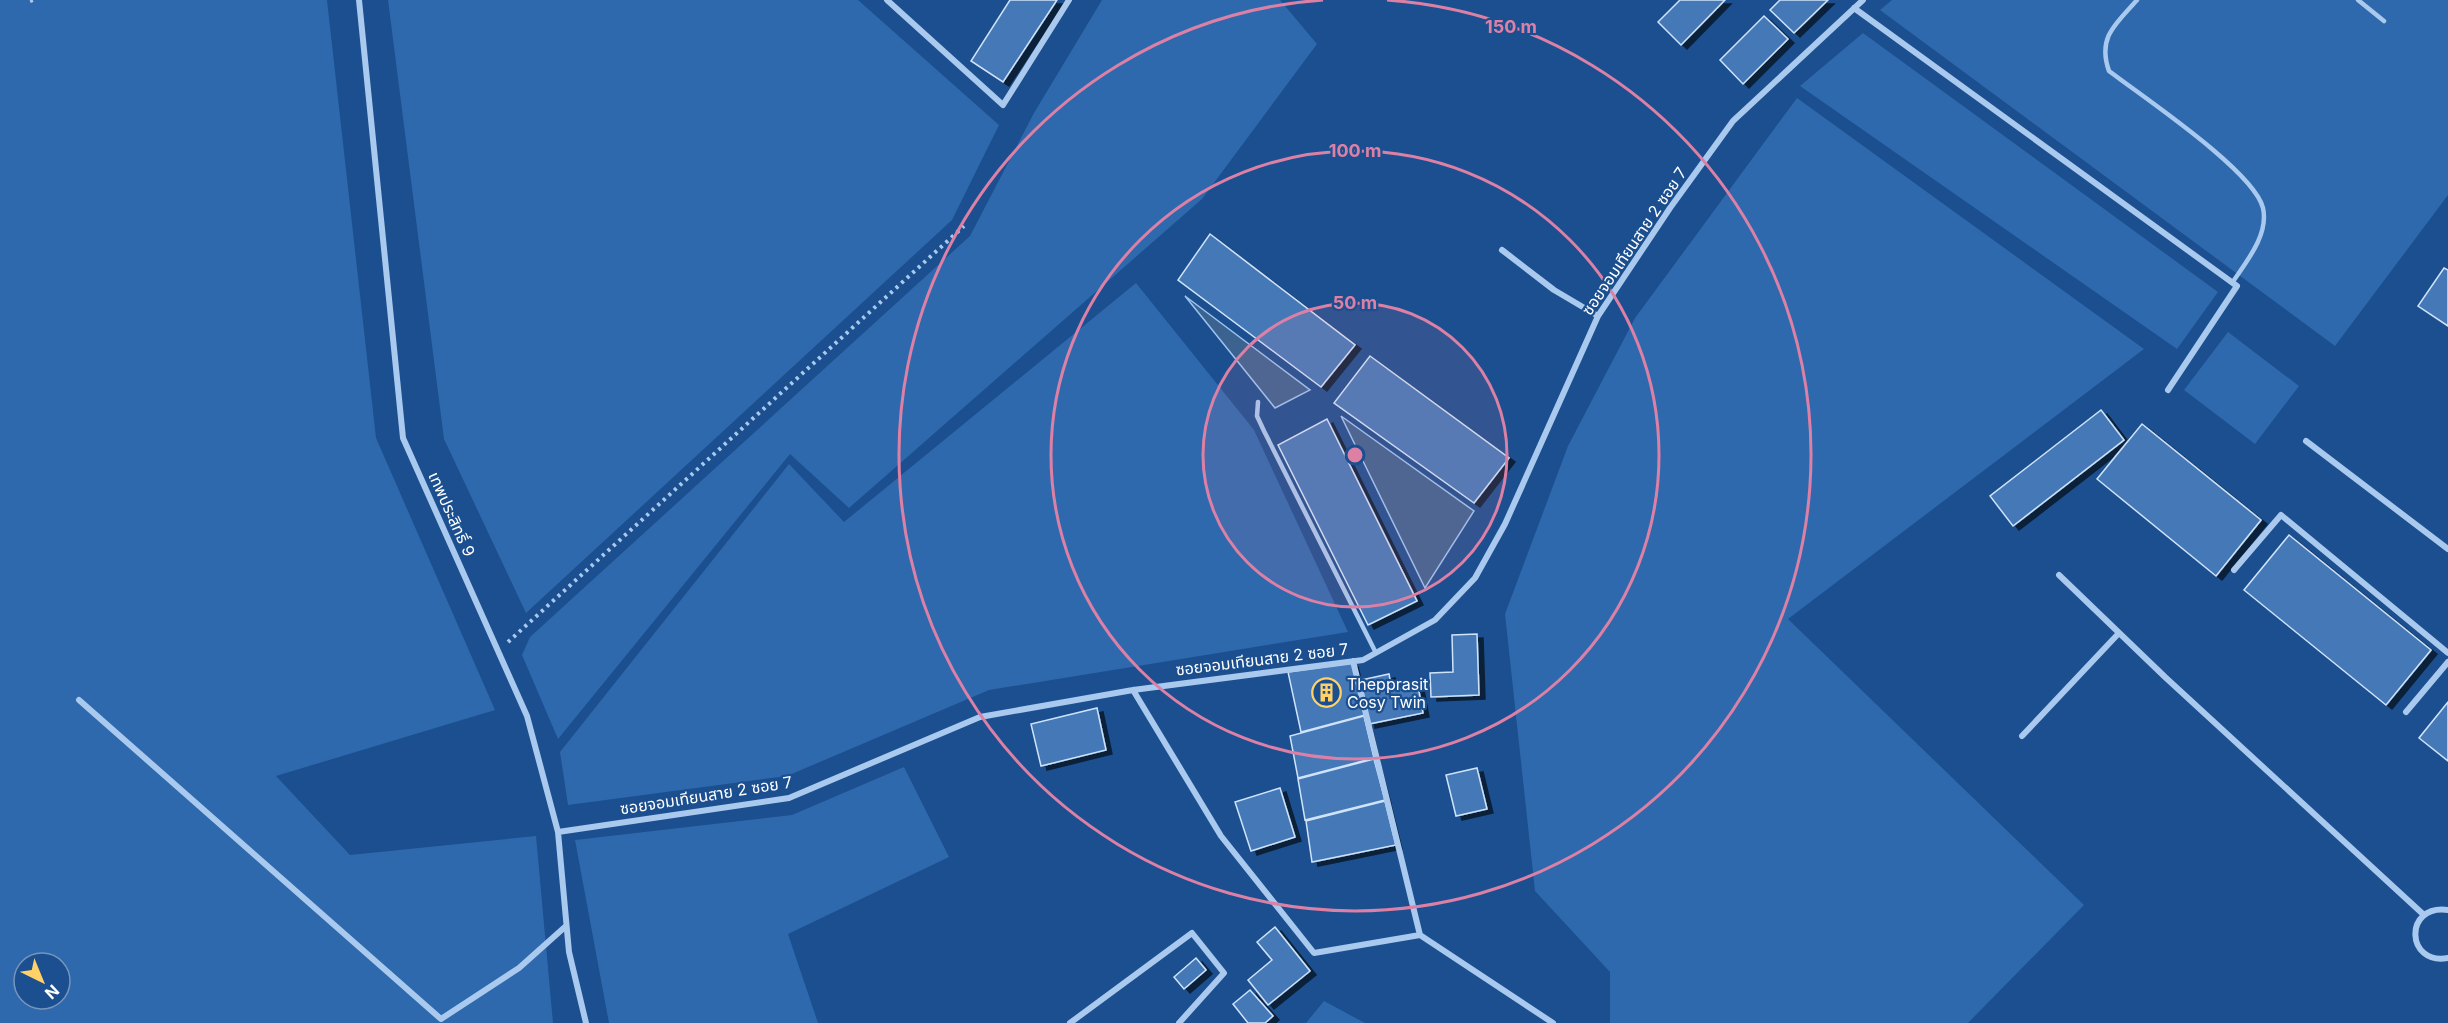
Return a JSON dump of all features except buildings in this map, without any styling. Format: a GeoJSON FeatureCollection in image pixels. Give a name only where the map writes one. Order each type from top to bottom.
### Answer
{"type":"FeatureCollection","features":[{"type":"Feature","properties":{"kind":"street","name":"เทพประสิทธิ์ 9"},"geometry":{"type":"LineString","coordinates":[[358,0],[403,438],[527,716],[558,832],[569,952],[586,1023]]}},
{"type":"Feature","properties":{"kind":"street"},"geometry":{"type":"LineString","coordinates":[[887,0],[1003,105],[1070,0]]}},
{"type":"Feature","properties":{"kind":"street","name":"ซอยจอมเทียนสาย 2 ซอย 7"},"geometry":{"type":"LineString","coordinates":[[558,832],[789,798],[980,717],[1133,690],[1363,660],[1435,620],[1475,578],[1505,524],[1598,316],[1670,208],[1733,121],[1863,0]]}},
{"type":"Feature","properties":{"kind":"street"},"geometry":{"type":"LineString","coordinates":[[1854,8],[2237,286],[2169,390]]}},
{"type":"Feature","properties":{"kind":"street"},"geometry":{"type":"LineString","coordinates":[[1503,250],[1554,290],[1598,316]]}},
{"type":"Feature","properties":{"kind":"street"},"geometry":{"type":"LineString","coordinates":[[2306,441],[2448,549]]}},
{"type":"Feature","properties":{"kind":"street"},"geometry":{"type":"LineString","coordinates":[[2234,570],[2281,515],[2448,652]]}},
{"type":"Feature","properties":{"kind":"street"},"geometry":{"type":"LineString","coordinates":[[2059,575],[2424,915]]}},
{"type":"Feature","properties":{"kind":"street"},"geometry":{"type":"LineString","coordinates":[[2022,736],[2119,633]]}},
{"type":"Feature","properties":{"kind":"street"},"geometry":{"type":"LineString","coordinates":[[1353,661],[1420,935],[1552,1023]]}},
{"type":"Feature","properties":{"kind":"street"},"geometry":{"type":"LineString","coordinates":[[2406,712],[2448,662]]}},
{"type":"Feature","properties":{"kind":"street"},"geometry":{"type":"LineString","coordinates":[[1133,690],[1221,836],[1314,953],[1420,935]]}},
{"type":"Feature","properties":{"kind":"street"},"geometry":{"type":"LineString","coordinates":[[79,700],[441,1019],[519,968],[566,926]]}},
{"type":"Feature","properties":{"kind":"street"},"geometry":{"type":"LineString","coordinates":[[2448,909],[2431,910],[2424,915],[2416,929],[2418,946],[2430,957],[2448,958]]}},
{"type":"Feature","properties":{"kind":"street"},"geometry":{"type":"LineString","coordinates":[[1070,1023],[1192,933],[1224,973],[1179,1023]]}},
{"type":"Feature","properties":{"kind":"lane"},"geometry":{"type":"LineString","coordinates":[[2137,0],[2117,22],[2106,41],[2103,51],[2109,71],[2233,165],[2251,187],[2263,210],[2262,228],[2255,249],[2232,283]]}},
{"type":"Feature","properties":{"kind":"lane"},"geometry":{"type":"LineString","coordinates":[[2358,0],[2384,21]]}},
{"type":"Feature","properties":{"kind":"lane"},"geometry":{"type":"LineString","coordinates":[[1258,402],[1257,416],[1264,431],[1376,653]]}},
{"type":"Feature","properties":{"kind":"path"},"geometry":{"type":"LineString","coordinates":[[498,651],[964,226]]}},
{"type":"Feature","properties":{"kind":"shaded area"},"geometry":{"type":"Polygon","coordinates":[[[0,0],[327,0],[376,438],[495,710],[276,776],[350,855],[536,836],[553,1023],[0,1023],[0,0]]]}},
{"type":"Feature","properties":{"kind":"shaded area"},"geometry":{"type":"Polygon","coordinates":[[[388,0],[858,0],[999,125],[952,220],[526,613],[444,439],[388,0]]]}},
{"type":"Feature","properties":{"kind":"shaded area"},"geometry":{"type":"Polygon","coordinates":[[[1102,0],[1280,0],[1317,44],[1202,199],[849,508],[790,454],[558,739],[522,655],[530,637],[970,236],[1034,113],[1102,0]]]}},
{"type":"Feature","properties":{"kind":"shaded area"},"geometry":{"type":"Polygon","coordinates":[[[1892,0],[2448,0],[2448,195],[2335,346],[1880,10],[1892,0]]]}},
{"type":"Feature","properties":{"kind":"shaded area"},"geometry":{"type":"Polygon","coordinates":[[[1863,33],[2218,292],[2177,349],[1800,86],[1863,33]]]}},
{"type":"Feature","properties":{"kind":"shaded area"},"geometry":{"type":"Polygon","coordinates":[[[1797,98],[2144,349],[1788,619],[2084,905],[1968,1023],[1610,1023],[1610,972],[1535,891],[1505,614],[1568,446],[1635,318],[1797,98]]]}},
{"type":"Feature","properties":{"kind":"shaded area"},"geometry":{"type":"Polygon","coordinates":[[[1136,283],[1254,430],[1348,632],[989,690],[787,776],[568,805],[560,752],[789,464],[844,522],[1136,283]]]}},
{"type":"Feature","properties":{"kind":"shaded area"},"geometry":{"type":"Polygon","coordinates":[[[1185,296],[1310,390],[1275,408],[1185,296]]]}},
{"type":"Feature","properties":{"kind":"shaded area"},"geometry":{"type":"Polygon","coordinates":[[[2228,332],[2299,386],[2255,444],[2184,390],[2228,332]]]}},
{"type":"Feature","properties":{"kind":"shaded area"},"geometry":{"type":"Polygon","coordinates":[[[1341,416],[1474,511],[1425,588],[1341,416]]]}},
{"type":"Feature","properties":{"kind":"shaded area"},"geometry":{"type":"Polygon","coordinates":[[[904,767],[949,857],[788,934],[818,1023],[609,1023],[575,840],[792,815],[904,767]]]}},
{"type":"Feature","properties":{"kind":"shaded area"},"geometry":{"type":"Polygon","coordinates":[[[1324,1001],[1365,1023],[1306,1023],[1324,1001]]]}},
{"type":"Feature","properties":{"kind":"place","name":"Thepprasit Cosy Twin"},"geometry":{"type":"Point","coordinates":[1326,693]}}]}
